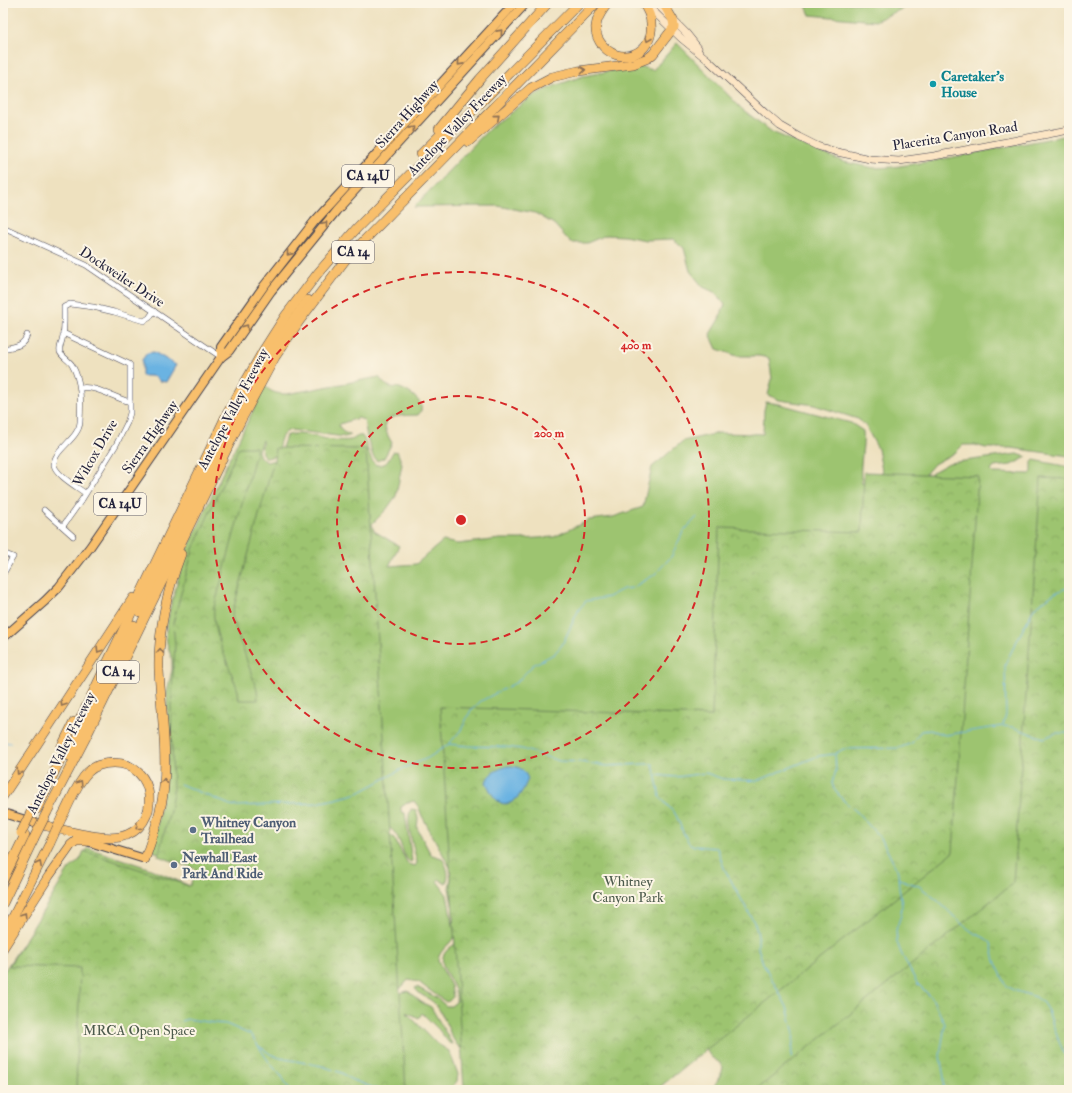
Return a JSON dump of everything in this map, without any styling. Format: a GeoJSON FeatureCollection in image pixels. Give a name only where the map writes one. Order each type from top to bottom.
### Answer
{"type":"FeatureCollection","features":[{"type":"Feature","properties":{"kind":"highway"},"geometry":{"type":"LineString","coordinates":[[433,143],[439,129],[480,79],[548,3]]}},
{"type":"Feature","properties":{"kind":"highway","name":"Antelope Valley Freeway"},"geometry":{"type":"LineString","coordinates":[[3,869],[27,836],[40,810],[85,739],[238,425],[249,384],[270,335],[298,290],[330,250],[571,3]]}},
{"type":"Feature","properties":{"kind":"highway"},"geometry":{"type":"LineString","coordinates":[[270,335],[318,273],[356,229],[579,3]]}},
{"type":"Feature","properties":{"kind":"highway"},"geometry":{"type":"LineString","coordinates":[[274,353],[296,315],[353,244],[589,3]]}},
{"type":"Feature","properties":{"kind":"highway","name":"Antelope Valley Freeway"},"geometry":{"type":"LineString","coordinates":[[3,903],[27,836],[136,594],[218,423],[300,320],[346,259],[596,3]]}},
{"type":"Feature","properties":{"kind":"highway"},"geometry":{"type":"LineString","coordinates":[[608,3],[598,17],[595,29],[596,34],[602,45],[611,54],[624,56],[638,52],[644,48],[648,42],[652,28],[644,3]]}},
{"type":"Feature","properties":{"kind":"highway"},"geometry":{"type":"LineString","coordinates":[[444,159],[461,148],[531,88],[552,77],[565,73],[624,66],[641,61],[653,54],[672,30],[674,25],[673,20],[663,3]]}},
{"type":"Feature","properties":{"kind":"highway"},"geometry":{"type":"LineString","coordinates":[[40,810],[143,606],[230,427],[249,384]]}},
{"type":"Feature","properties":{"kind":"highway"},"geometry":{"type":"LineString","coordinates":[[145,859],[157,822],[164,785],[159,669],[161,633],[170,588],[186,542],[187,530]]}},
{"type":"Feature","properties":{"kind":"highway"},"geometry":{"type":"LineString","coordinates":[[3,796],[136,594]]}},
{"type":"Feature","properties":{"kind":"highway"},"geometry":{"type":"LineString","coordinates":[[3,937],[50,843],[62,818],[82,779],[91,769],[110,763],[129,766],[140,774],[147,785],[150,798],[146,817],[138,828],[127,835],[114,837],[98,836],[35,824]]}},
{"type":"Feature","properties":{"kind":"highway"},"geometry":{"type":"LineString","coordinates":[[3,880],[27,836]]}},
{"type":"Feature","properties":{"kind":"highway"},"geometry":{"type":"LineString","coordinates":[[3,891],[27,836]]}},
{"type":"Feature","properties":{"kind":"highway"},"geometry":{"type":"LineString","coordinates":[[3,948],[49,876],[71,845],[79,841],[88,841]]}},
{"type":"Feature","properties":{"kind":"main road","name":"Sierra Highway"},"geometry":{"type":"LineString","coordinates":[[221,357],[221,347],[238,322],[288,254],[314,222],[514,3]]}},
{"type":"Feature","properties":{"kind":"main road","name":"Sierra Highway"},"geometry":{"type":"LineString","coordinates":[[3,638],[45,601],[70,573],[95,541],[221,357],[229,351],[271,291],[336,211],[526,3]]}},
{"type":"Feature","properties":{"kind":"main road","name":"Placerita Canyon Road"},"geometry":{"type":"LineString","coordinates":[[644,3],[672,30],[708,60],[780,126],[817,146],[837,152],[857,157],[884,160],[911,159],[1069,130]]}},
{"type":"Feature","properties":{"kind":"main road","name":"Placerita Canyon Road"},"geometry":{"type":"LineString","coordinates":[[656,3],[686,33],[708,60]]}},
{"type":"Feature","properties":{"kind":"main road"},"geometry":{"type":"LineString","coordinates":[[3,812],[35,824],[145,859]]}},
{"type":"Feature","properties":{"kind":"street","name":"Dockweiler Drive"},"geometry":{"type":"LineString","coordinates":[[3,227],[86,265],[221,357]]}},
{"type":"Feature","properties":{"kind":"street"},"geometry":{"type":"LineString","coordinates":[[85,493],[58,473],[54,465],[56,456],[78,429],[80,420],[80,388],[78,377],[72,365],[60,353],[63,333],[64,307],[70,304],[114,312],[144,321],[149,318],[154,311]]}},
{"type":"Feature","properties":{"kind":"street","name":"Wilcox Drive"},"geometry":{"type":"LineString","coordinates":[[63,333],[130,365],[130,412],[124,428],[116,445],[75,510],[63,526]]}},
{"type":"Feature","properties":{"kind":"street"},"geometry":{"type":"LineString","coordinates":[[3,349],[21,345],[25,341],[27,335]]}},
{"type":"Feature","properties":{"kind":"street"},"geometry":{"type":"LineString","coordinates":[[80,388],[95,389],[130,402]]}},
{"type":"Feature","properties":{"kind":"street"},"geometry":{"type":"LineString","coordinates":[[44,510],[73,536]]}},
{"type":"Feature","properties":{"kind":"street"},"geometry":{"type":"LineString","coordinates":[[3,553],[13,557],[3,574]]}},
{"type":"Feature","properties":{"kind":"green space"},"geometry":{"type":"Polygon","coordinates":[[[805,3],[915,3],[875,21],[810,15],[805,3]]]}},
{"type":"Feature","properties":{"kind":"green space"},"geometry":{"type":"Polygon","coordinates":[[[677,43],[742,109],[772,132],[844,162],[874,168],[893,167],[933,161],[1069,135],[1069,456],[1011,448],[986,448],[975,445],[963,445],[956,452],[934,464],[915,486],[883,476],[878,449],[865,425],[858,419],[814,405],[779,400],[768,395],[772,379],[769,358],[759,356],[737,356],[717,349],[710,334],[725,305],[716,293],[703,287],[690,271],[684,248],[673,239],[646,240],[624,236],[606,235],[587,243],[571,243],[554,224],[535,213],[498,206],[414,207],[489,129],[534,95],[583,76],[638,66],[653,70],[677,43]]]}},
{"type":"Feature","properties":{"kind":"green space"},"geometry":{"type":"Polygon","coordinates":[[[379,377],[383,382],[391,387],[400,388],[409,392],[417,399],[421,407],[421,411],[418,415],[390,418],[387,422],[385,427],[392,443],[384,458],[377,461],[373,456],[367,437],[364,420],[358,418],[340,424],[339,426],[343,432],[351,435],[345,437],[291,430],[283,434],[281,437],[276,456],[267,458],[264,456],[262,452],[262,440],[258,451],[260,457],[267,462],[278,459],[286,436],[296,434],[332,440],[351,440],[362,436],[371,458],[376,465],[386,463],[393,452],[397,451],[402,464],[396,496],[386,510],[372,524],[374,531],[399,546],[389,566],[416,564],[443,541],[458,544],[500,539],[554,537],[589,520],[613,517],[643,507],[652,467],[683,441],[719,433],[763,434],[764,410],[766,402],[851,423],[863,431],[861,476],[862,483],[868,490],[918,490],[931,473],[949,463],[1017,454],[1027,457],[1011,465],[994,467],[991,471],[993,473],[1030,474],[1032,472],[1032,462],[1034,460],[1069,467],[1069,1090],[712,1090],[722,1072],[723,1067],[711,1057],[699,1039],[462,1050],[450,1034],[439,1009],[433,1002],[419,993],[415,988],[417,987],[437,998],[446,1006],[451,1006],[456,1002],[456,993],[443,964],[443,958],[446,951],[455,944],[453,910],[449,888],[452,871],[414,801],[401,807],[401,812],[405,813],[412,861],[410,862],[405,856],[395,833],[380,820],[160,853],[155,852],[153,849],[168,762],[167,692],[172,670],[172,660],[167,643],[166,632],[170,608],[185,555],[222,474],[265,386],[275,393],[287,394],[379,377]]]}},
{"type":"Feature","properties":{"kind":"green space","name":"MRCA Open Space"},"geometry":{"type":"Polygon","coordinates":[[[239,447],[256,447],[256,452],[214,608],[214,617],[218,638],[238,691],[239,700],[258,700],[257,690],[232,614],[274,460],[275,448],[366,449],[406,1090],[76,1090],[80,968],[9,966],[69,869],[80,860],[84,851],[190,886],[196,869],[158,856],[170,811],[173,792],[171,706],[175,645],[173,623],[193,549],[239,447]]]}},
{"type":"Feature","properties":{"kind":"green space","name":"Whitney Canyon Park"},"geometry":{"type":"Polygon","coordinates":[[[864,472],[978,476],[953,852],[656,1090],[464,1090],[440,707],[712,716],[719,528],[862,532],[864,472]]]}},
{"type":"Feature","properties":{"kind":"green space"},"geometry":{"type":"Polygon","coordinates":[[[1041,478],[1069,479],[1069,1090],[756,1090],[1013,883],[1041,478]]]}},
{"type":"Feature","properties":{"kind":"green space"},"geometry":{"type":"Polygon","coordinates":[[[411,809],[416,810],[418,819],[417,828],[430,853],[442,858],[447,870],[448,877],[446,883],[439,879],[437,881],[447,895],[455,935],[441,953],[438,961],[451,986],[453,997],[446,1002],[419,982],[408,980],[401,988],[398,989],[384,828],[394,838],[408,864],[415,866],[417,863],[409,828],[409,814],[411,809]]]}},
{"type":"Feature","properties":{"kind":"green space","name":"MRCA Open Space"},"geometry":{"type":"Polygon","coordinates":[[[88,848],[148,868],[190,886],[198,865],[386,996],[408,991],[421,1002],[431,1007],[451,1042],[452,1044],[449,1043],[439,1030],[422,1013],[419,1018],[406,1012],[435,1042],[449,1051],[458,1074],[457,1081],[450,1090],[3,1090],[3,973],[88,848]]]}},
{"type":"Feature","properties":{"kind":"water"},"geometry":{"type":"Polygon","coordinates":[[[154,352],[176,365],[166,382],[159,381],[152,376],[142,376],[142,360],[147,353],[154,352]]]}},
{"type":"Feature","properties":{"kind":"water"},"geometry":{"type":"Polygon","coordinates":[[[508,766],[520,768],[525,772],[528,779],[519,796],[506,804],[498,801],[494,797],[486,782],[492,773],[508,766]]]}},
{"type":"Feature","properties":{"kind":"waterway"},"geometry":{"type":"LineString","coordinates":[[449,744],[461,730],[471,710],[481,701],[517,682],[533,665],[554,654],[562,645],[579,609],[586,601],[608,597],[623,589],[632,588],[654,575],[671,557],[683,532],[697,517]]}},
{"type":"Feature","properties":{"kind":"waterway"},"geometry":{"type":"LineString","coordinates":[[1003,725],[1006,715],[1005,666],[1007,660],[1034,608],[1055,593],[1069,587]]}},
{"type":"Feature","properties":{"kind":"waterway"},"geometry":{"type":"LineString","coordinates":[[656,775],[676,777],[706,773],[723,779],[757,781],[818,756],[835,754],[843,749],[899,748],[912,743],[921,731],[930,730],[945,735],[1003,726],[1012,727],[1044,738],[1056,733],[1069,733]]}},
{"type":"Feature","properties":{"kind":"waterway"},"geometry":{"type":"LineString","coordinates":[[3,742],[11,743]]}},
{"type":"Feature","properties":{"kind":"waterway"},"geometry":{"type":"LineString","coordinates":[[180,784],[230,805],[237,806],[316,803],[358,793],[404,768],[428,758],[449,744],[522,749],[559,761],[607,766],[653,764],[660,797],[676,815],[689,843],[694,846],[717,848],[724,868],[755,924],[758,935],[758,948],[763,963],[787,1007],[794,1033],[791,1058]]}},
{"type":"Feature","properties":{"kind":"waterway"},"geometry":{"type":"LineString","coordinates":[[835,755],[836,771],[832,783],[834,789],[882,840],[898,872],[902,904],[901,915],[896,930],[897,942],[901,953],[917,983],[932,998],[945,1024],[940,1056],[944,1078],[943,1090]]}},
{"type":"Feature","properties":{"kind":"waterway"},"geometry":{"type":"LineString","coordinates":[[899,879],[919,886],[938,901],[963,925],[991,943],[995,961],[1006,985],[1013,990],[1036,997],[1043,1003],[1048,1011],[1060,1044],[1069,1063]]}},
{"type":"Feature","properties":{"kind":"waterway"},"geometry":{"type":"LineString","coordinates":[[181,1021],[188,1019],[226,1024],[251,1035],[290,1090]]}},
{"type":"Feature","properties":{"kind":"waterway"},"geometry":{"type":"LineString","coordinates":[[259,1046],[270,1054],[280,1058],[322,1066],[342,1073],[350,1079],[379,1090]]}},
{"type":"Feature","properties":{"kind":"place","name":"Caretaker's House"},"geometry":{"type":"Point","coordinates":[933,84]}},
{"type":"Feature","properties":{"kind":"place","name":"Whitney Canyon Trailhead"},"geometry":{"type":"Point","coordinates":[193,830]}},
{"type":"Feature","properties":{"kind":"place","name":"Newhall East Park And Ride"},"geometry":{"type":"Point","coordinates":[174,865]}}]}
